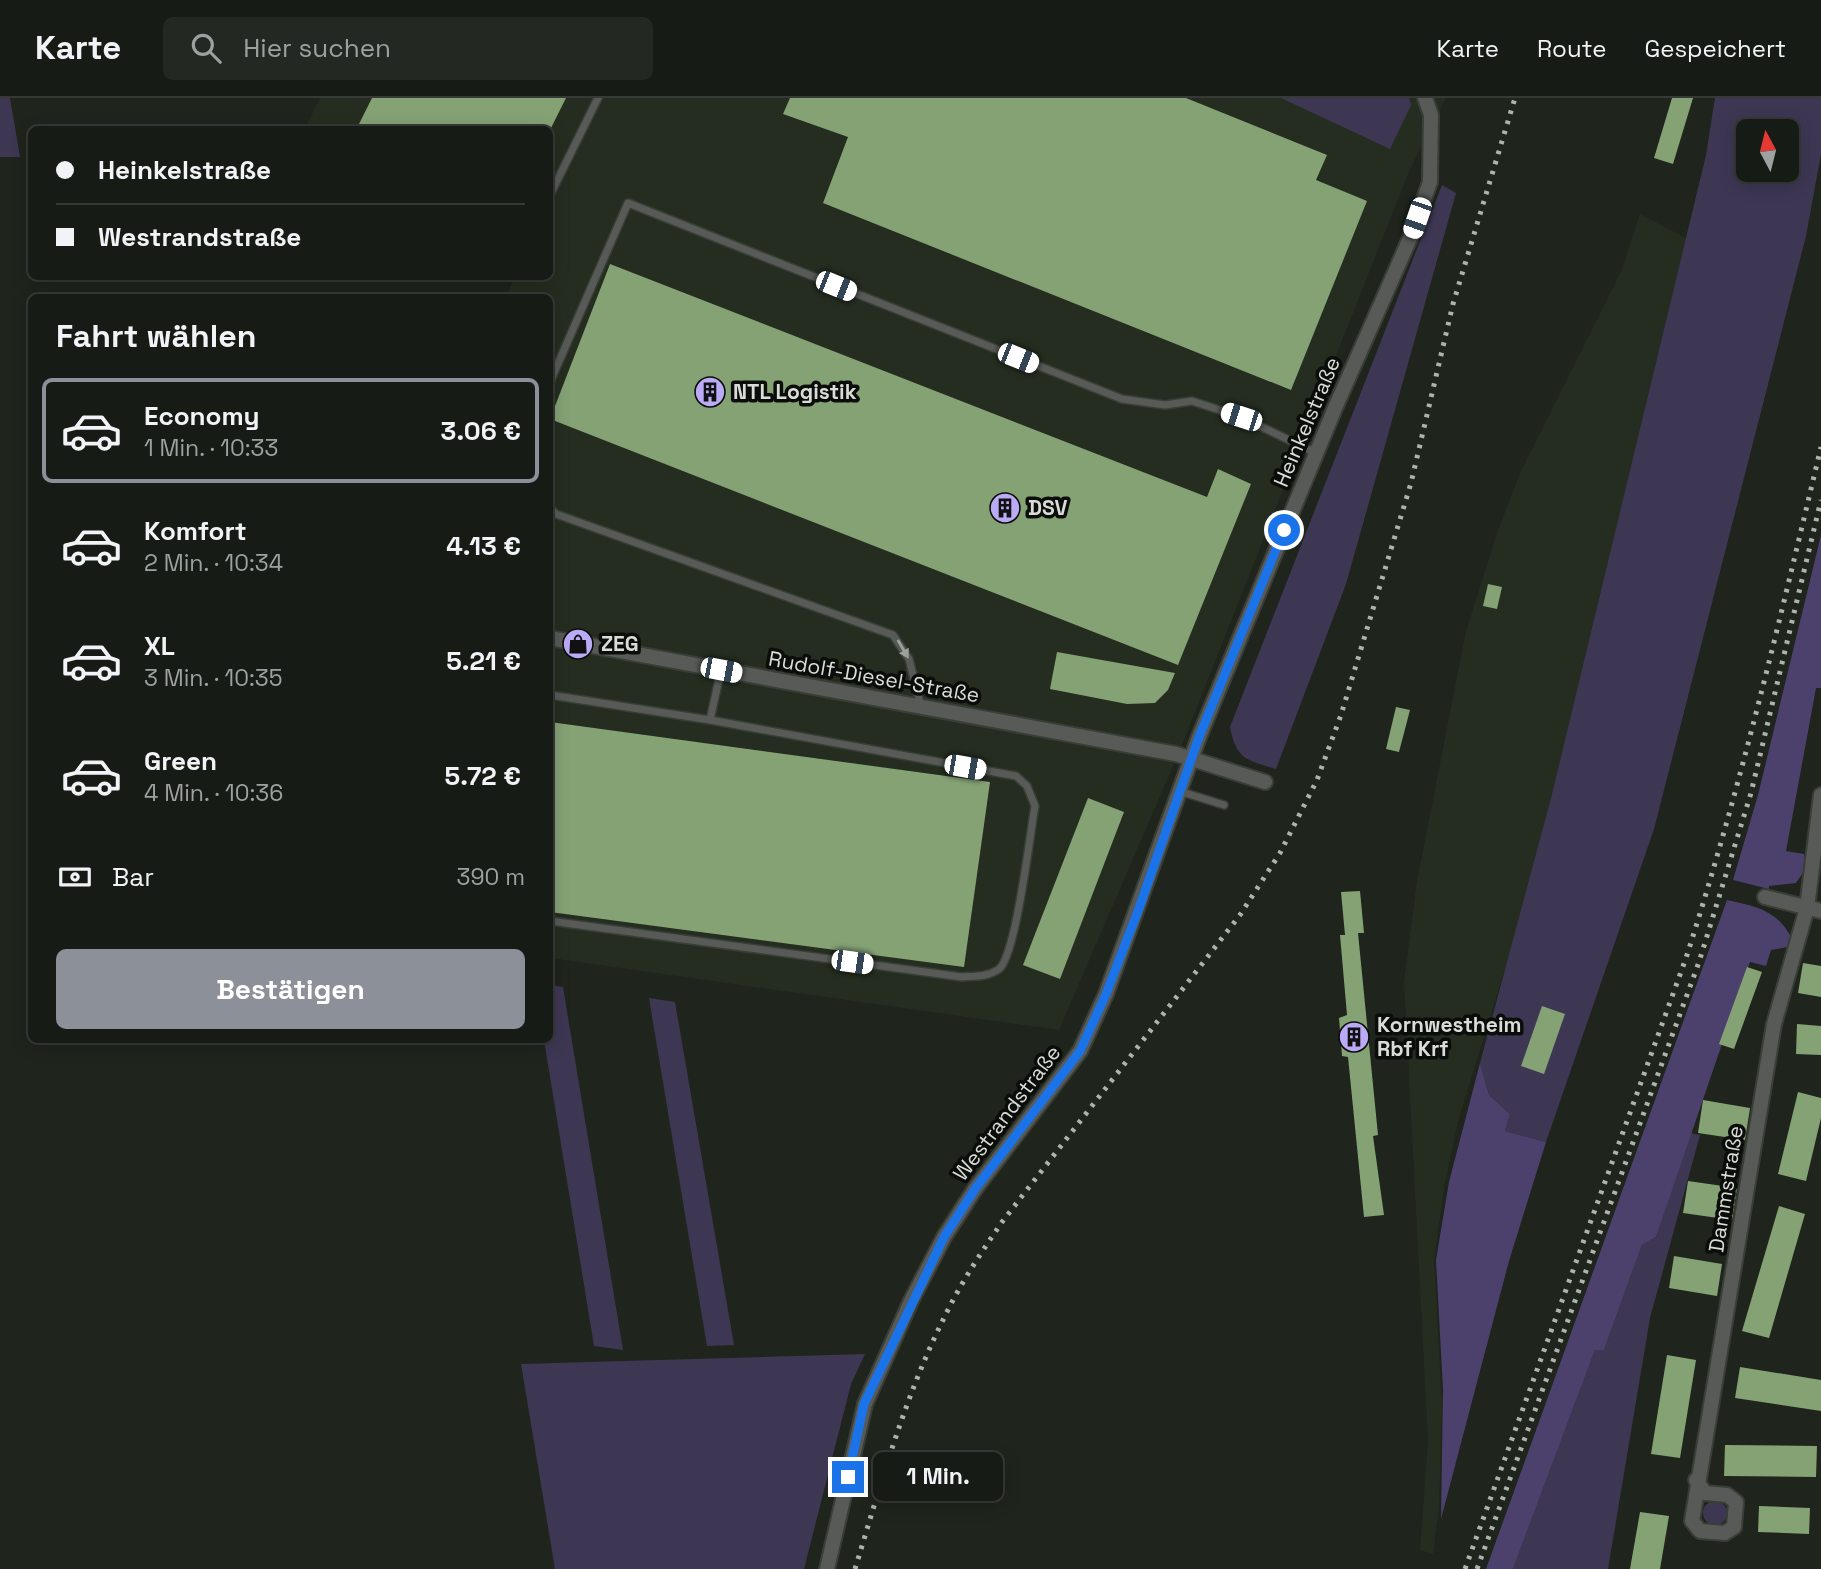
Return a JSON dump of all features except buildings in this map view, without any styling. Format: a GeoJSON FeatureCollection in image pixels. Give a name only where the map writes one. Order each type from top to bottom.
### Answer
{"type":"FeatureCollection","features":[{"type":"Feature","properties":{"kind":"street","name":"Heinkelstraße"},"geometry":{"type":"LineString","coordinates":[[1190,758],[1316,453],[1411,236],[1430,182],[1431,115],[1425,98]]}},
{"type":"Feature","properties":{"kind":"street","name":"Rudolf-Diesel-Straße"},"geometry":{"type":"LineString","coordinates":[[553,639],[1190,758],[1265,782]]}},
{"type":"Feature","properties":{"kind":"street","name":"Westrandstraße"},"geometry":{"type":"LineString","coordinates":[[827,1569],[864,1404],[883,1360],[944,1237],[975,1189],[1080,1051],[1138,911],[1190,758]]}},
{"type":"Feature","properties":{"kind":"street","name":"Dammstraße"},"geometry":{"type":"LineString","coordinates":[[1696,1480],[1730,1297],[1774,1024],[1814,909],[1820,804]]}},
{"type":"Feature","properties":{"kind":"street"},"geometry":{"type":"LineString","coordinates":[[1765,897],[1814,909]]}},
{"type":"Feature","properties":{"kind":"lane"},"geometry":{"type":"LineString","coordinates":[[553,189],[598,98]]}},
{"type":"Feature","properties":{"kind":"lane"},"geometry":{"type":"LineString","coordinates":[[553,375],[628,204],[1122,399],[1165,405],[1192,401],[1241,417],[1316,453]]}},
{"type":"Feature","properties":{"kind":"lane"},"geometry":{"type":"LineString","coordinates":[[553,511],[893,635],[900,641],[909,659],[921,707]]}},
{"type":"Feature","properties":{"kind":"lane"},"geometry":{"type":"LineString","coordinates":[[710,720],[721,670]]}},
{"type":"Feature","properties":{"kind":"lane"},"geometry":{"type":"LineString","coordinates":[[553,695],[710,720],[1016,776],[1027,786],[1035,806],[1012,944],[1001,968],[985,976],[962,977],[553,921]]}},
{"type":"Feature","properties":{"kind":"lane"},"geometry":{"type":"LineString","coordinates":[[1179,791],[1224,805]]}},
{"type":"Feature","properties":{"kind":"shaded area"},"geometry":{"type":"Polygon","coordinates":[[[0,98],[10,98],[20,157],[0,157],[0,98]]]}},
{"type":"Feature","properties":{"kind":"shaded area"},"geometry":{"type":"Polygon","coordinates":[[[320,98],[1446,98],[1410,169],[1180,750],[1059,1030],[553,958],[553,294],[507,294],[514,280],[553,280],[553,126],[306,126],[320,98]]]}},
{"type":"Feature","properties":{"kind":"shaded area"},"geometry":{"type":"Polygon","coordinates":[[[1281,98],[1409,98],[1411,105],[1390,149],[1281,98]]]}},
{"type":"Feature","properties":{"kind":"shaded area"},"geometry":{"type":"Polygon","coordinates":[[[1715,98],[1821,98],[1821,154],[1806,236],[1654,829],[1546,1142],[1505,1131],[1510,1114],[1489,1095],[1480,1063],[1551,798],[1706,155],[1715,98]]]}},
{"type":"Feature","properties":{"kind":"shaded area"},"geometry":{"type":"Polygon","coordinates":[[[1442,185],[1456,193],[1346,584],[1276,769],[1244,757],[1232,738],[1230,727],[1442,185]]]}},
{"type":"Feature","properties":{"kind":"shaded area"},"geometry":{"type":"Polygon","coordinates":[[[1640,214],[1686,238],[1551,798],[1514,940],[1459,1118],[1445,1182],[1434,1259],[1442,1405],[1439,1508],[1433,1554],[1420,1550],[1428,1440],[1404,982],[1417,881],[1466,631],[1498,530],[1521,471],[1621,272],[1640,214]]]}},
{"type":"Feature","properties":{"kind":"shaded area"},"geometry":{"type":"Polygon","coordinates":[[[1821,535],[1821,688],[1816,688],[1786,851],[1804,854],[1804,871],[1796,883],[1769,886],[1769,889],[1733,880],[1758,795],[1821,535]]]}},
{"type":"Feature","properties":{"kind":"shaded area"},"geometry":{"type":"Polygon","coordinates":[[[1727,900],[1756,907],[1772,915],[1791,937],[1788,947],[1771,950],[1766,966],[1750,962],[1656,1237],[1642,1245],[1604,1350],[1595,1350],[1513,1569],[1486,1569],[1727,900]]]}},
{"type":"Feature","properties":{"kind":"shaded area"},"geometry":{"type":"Polygon","coordinates":[[[553,985],[563,987],[623,1350],[594,1346],[544,1043],[553,1043],[553,985]]]}},
{"type":"Feature","properties":{"kind":"shaded area"},"geometry":{"type":"Polygon","coordinates":[[[649,998],[675,1002],[734,1345],[707,1346],[649,998]]]}},
{"type":"Feature","properties":{"kind":"shaded area"},"geometry":{"type":"Polygon","coordinates":[[[1480,1063],[1489,1095],[1510,1114],[1505,1131],[1546,1142],[1509,1261],[1441,1519],[1443,1389],[1436,1260],[1449,1182],[1480,1063]]]}},
{"type":"Feature","properties":{"kind":"shaded area"},"geometry":{"type":"Polygon","coordinates":[[[1690,1133],[1700,1135],[1650,1318],[1608,1569],[1513,1569],[1595,1350],[1604,1350],[1642,1245],[1656,1237],[1690,1133]]]}},
{"type":"Feature","properties":{"kind":"shaded area"},"geometry":{"type":"Polygon","coordinates":[[[865,1354],[851,1384],[804,1569],[555,1569],[521,1364],[865,1354]]]}},
{"type":"Feature","properties":{"kind":"shaded area"},"geometry":{"type":"Polygon","coordinates":[[[1715,1501],[1726,1508],[1727,1513],[1720,1524],[1715,1525],[1704,1518],[1703,1513],[1710,1502],[1715,1501]]]}},
{"type":"Feature","properties":{"kind":"railway"},"geometry":{"type":"LineString","coordinates":[[855,1569],[894,1442],[917,1379],[964,1281],[1002,1222],[1240,915],[1280,853],[1317,780],[1341,715],[1411,483],[1453,304],[1515,98]]}},
{"type":"Feature","properties":{"kind":"railway"},"geometry":{"type":"LineString","coordinates":[[1465,1569],[1686,958],[1706,895],[1775,640],[1821,447]]}},
{"type":"Feature","properties":{"kind":"railway"},"geometry":{"type":"LineString","coordinates":[[1477,1569],[1699,962],[1751,793],[1821,500]]}},
{"type":"Feature","properties":{"kind":"place","name":"NTL Logistik"},"geometry":{"type":"Point","coordinates":[710,392]}},
{"type":"Feature","properties":{"kind":"place","name":"DSV"},"geometry":{"type":"Point","coordinates":[1005,508]}},
{"type":"Feature","properties":{"kind":"place","name":"ZEG"},"geometry":{"type":"Point","coordinates":[578,644]}},
{"type":"Feature","properties":{"kind":"place","name":"Kornwestheim Rbf Krf"},"geometry":{"type":"Point","coordinates":[1354,1037]}},
{"type":"Feature","properties":{"kind":"route"},"geometry":{"type":"LineString","coordinates":[[848,1477],[864,1404],[911,1301],[944,1237],[975,1189],[1080,1051],[1106,994],[1138,911],[1199,737],[1284,530]]}}]}
